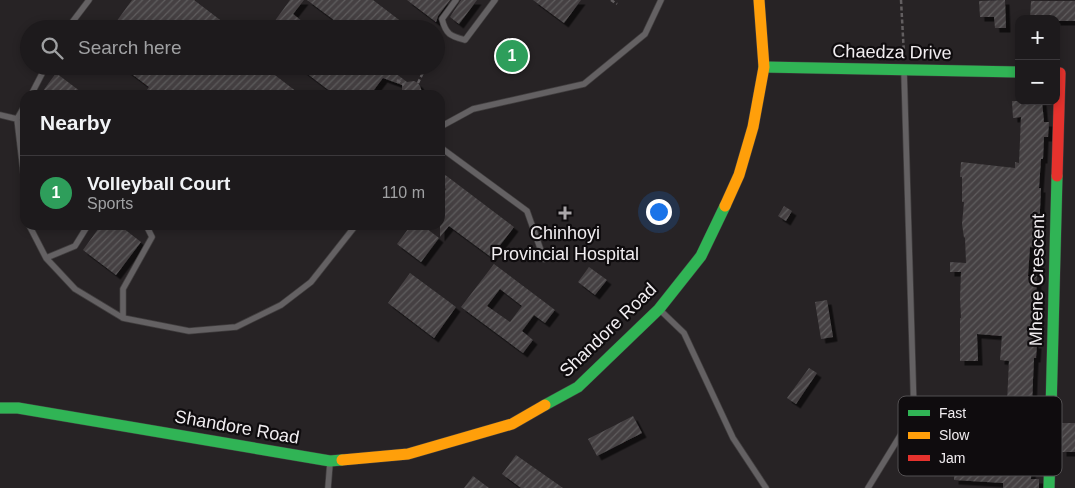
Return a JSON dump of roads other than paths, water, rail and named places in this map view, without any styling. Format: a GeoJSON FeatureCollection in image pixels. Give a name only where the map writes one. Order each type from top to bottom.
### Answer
{"type":"FeatureCollection","features":[{"type":"Feature","properties":{"kind":"street","name":"Shandore Road"},"geometry":{"type":"LineString","coordinates":[[0,408],[18,408],[330,461],[408,454],[512,424],[578,387],[659,309],[701,256],[739,175],[753,127],[764,67],[759,0]]}},
{"type":"Feature","properties":{"kind":"street","name":"Chaedza Drive"},"geometry":{"type":"LineString","coordinates":[[764,67],[1015,72]]}},
{"type":"Feature","properties":{"kind":"street","name":"Mhene Crescent"},"geometry":{"type":"LineString","coordinates":[[1052,396],[1061,73]]}},
{"type":"Feature","properties":{"kind":"lane"},"geometry":{"type":"LineString","coordinates":[[74,20],[89,0]]}},
{"type":"Feature","properties":{"kind":"lane"},"geometry":{"type":"LineString","coordinates":[[442,20],[456,0]]}},
{"type":"Feature","properties":{"kind":"lane"},"geometry":{"type":"LineString","coordinates":[[445,30],[453,37],[466,40],[495,0]]}},
{"type":"Feature","properties":{"kind":"lane"},"geometry":{"type":"LineString","coordinates":[[445,125],[473,109],[584,84],[645,34],[661,0]]}},
{"type":"Feature","properties":{"kind":"lane"},"geometry":{"type":"LineString","coordinates":[[904,69],[914,396]]}},
{"type":"Feature","properties":{"kind":"lane"},"geometry":{"type":"LineString","coordinates":[[34,90],[41,75]]}},
{"type":"Feature","properties":{"kind":"lane"},"geometry":{"type":"LineString","coordinates":[[20,114],[17,119],[20,144]]}},
{"type":"Feature","properties":{"kind":"lane"},"geometry":{"type":"LineString","coordinates":[[0,115],[17,119]]}},
{"type":"Feature","properties":{"kind":"lane"},"geometry":{"type":"LineString","coordinates":[[445,151],[527,211],[544,258]]}},
{"type":"Feature","properties":{"kind":"lane"},"geometry":{"type":"LineString","coordinates":[[32,230],[46,258],[75,289],[122,318],[189,331],[236,327],[281,305],[311,282],[352,230]]}},
{"type":"Feature","properties":{"kind":"lane"},"geometry":{"type":"LineString","coordinates":[[46,258],[75,246],[85,230]]}},
{"type":"Feature","properties":{"kind":"lane"},"geometry":{"type":"LineString","coordinates":[[122,318],[123,290],[152,237],[148,230]]}},
{"type":"Feature","properties":{"kind":"lane"},"geometry":{"type":"LineString","coordinates":[[659,309],[684,333],[733,438],[766,488]]}},
{"type":"Feature","properties":{"kind":"lane"},"geometry":{"type":"LineString","coordinates":[[868,488],[898,439]]}},
{"type":"Feature","properties":{"kind":"lane"},"geometry":{"type":"LineString","coordinates":[[328,488],[330,461]]}},
{"type":"Feature","properties":{"kind":"place","name":"Volleyball Court"},"geometry":{"type":"Point","coordinates":[512,56]}},
{"type":"Feature","properties":{"kind":"place","name":"Chinhoyi Provincial Hospital"},"geometry":{"type":"Point","coordinates":[565,213]}}]}
